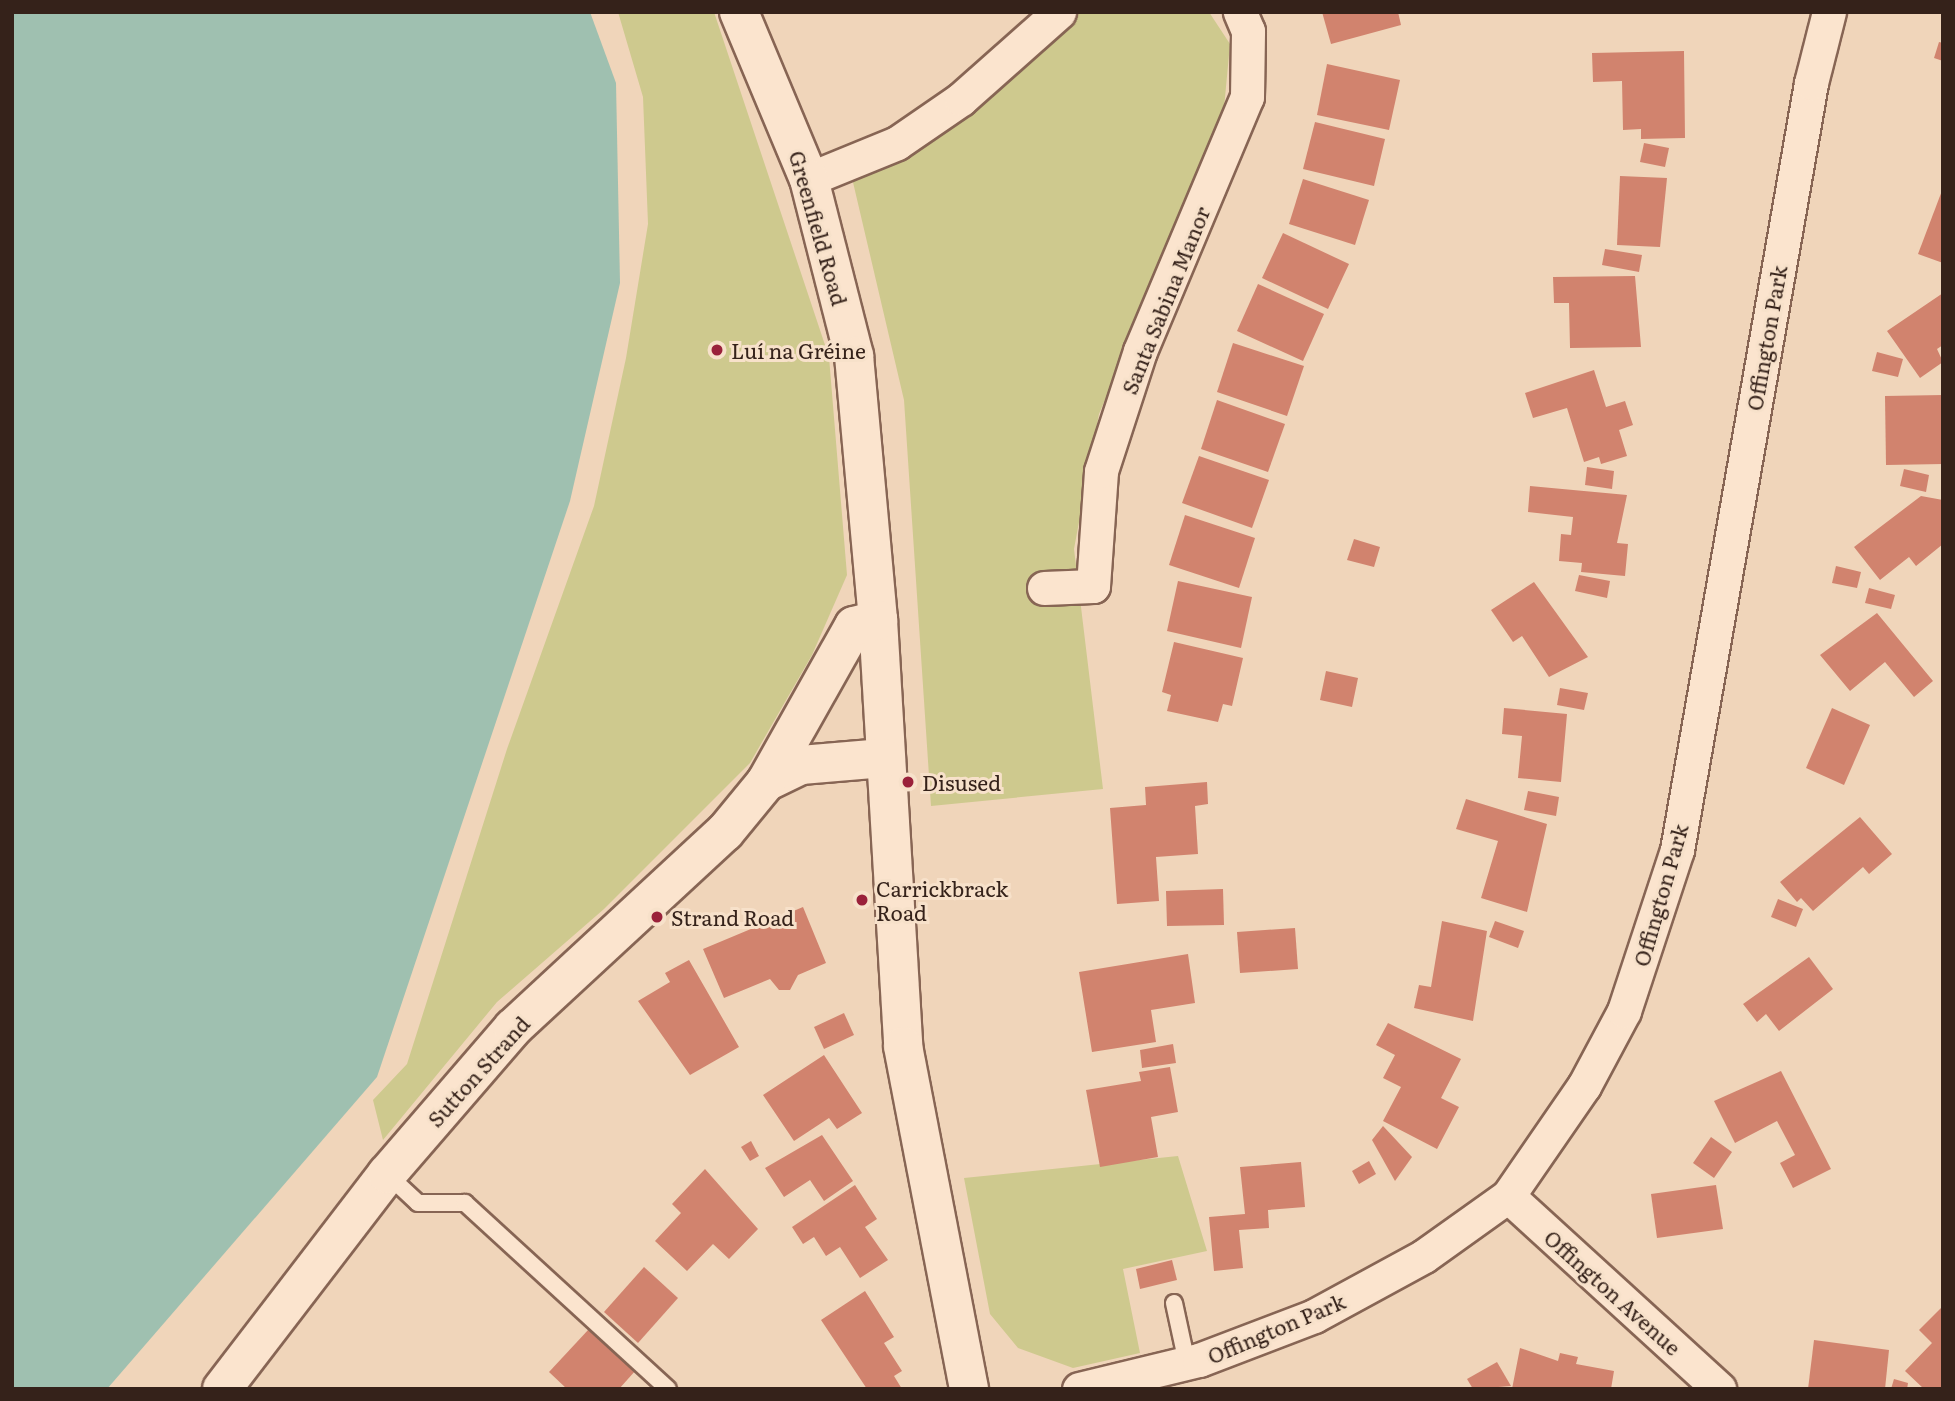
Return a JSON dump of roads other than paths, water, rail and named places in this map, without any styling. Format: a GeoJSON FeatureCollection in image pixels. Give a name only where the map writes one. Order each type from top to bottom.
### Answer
{"type":"FeatureCollection","features":[{"type":"Feature","properties":{"kind":"main road","name":"Greenfield Road"},"geometry":{"type":"LineString","coordinates":[[739,12],[809,179],[854,356],[878,620]]}},
{"type":"Feature","properties":{"kind":"main road"},"geometry":{"type":"LineString","coordinates":[[878,620],[903,1046],[969,1389]]}},
{"type":"Feature","properties":{"kind":"main road","name":"Sutton Strand"},"geometry":{"type":"LineString","coordinates":[[222,1389],[387,1174],[513,1028],[724,832],[766,782],[854,626],[878,620]]}},
{"type":"Feature","properties":{"kind":"main road","name":"Sutton Strand"},"geometry":{"type":"LineString","coordinates":[[766,782],[802,765],[884,758]]}},
{"type":"Feature","properties":{"kind":"street"},"geometry":{"type":"LineString","coordinates":[[809,179],[897,143],[961,99],[1059,12]]}},
{"type":"Feature","properties":{"kind":"street","name":"Santa Sabina Manor"},"geometry":{"type":"LineString","coordinates":[[1044,588],[1093,586],[1101,471],[1140,351],[1247,97],[1248,31],[1240,12]]}},
{"type":"Feature","properties":{"kind":"street","name":"Offington Park"},"geometry":{"type":"LineString","coordinates":[[1079,1389],[1187,1363],[1314,1316],[1424,1256],[1508,1196],[1584,1086],[1624,1011],[1677,850],[1811,83],[1829,12]]}},
{"type":"Feature","properties":{"kind":"street","name":"Offington Avenue"},"geometry":{"type":"LineString","coordinates":[[1508,1196],[1718,1389]]}},
{"type":"Feature","properties":{"kind":"lane"},"geometry":{"type":"LineString","coordinates":[[387,1174],[418,1203],[465,1203],[668,1389]]}},
{"type":"Feature","properties":{"kind":"lane"},"geometry":{"type":"LineString","coordinates":[[1174,1303],[1187,1363]]}},
{"type":"Feature","properties":{"kind":"place","name":"Luí na Gréine"},"geometry":{"type":"Point","coordinates":[717,350]}},
{"type":"Feature","properties":{"kind":"place","name":"Disused"},"geometry":{"type":"Point","coordinates":[908,782]}},
{"type":"Feature","properties":{"kind":"place","name":"Carrickbrack Road"},"geometry":{"type":"Point","coordinates":[862,900]}},
{"type":"Feature","properties":{"kind":"place","name":"Strand Road"},"geometry":{"type":"Point","coordinates":[657,917]}}]}
